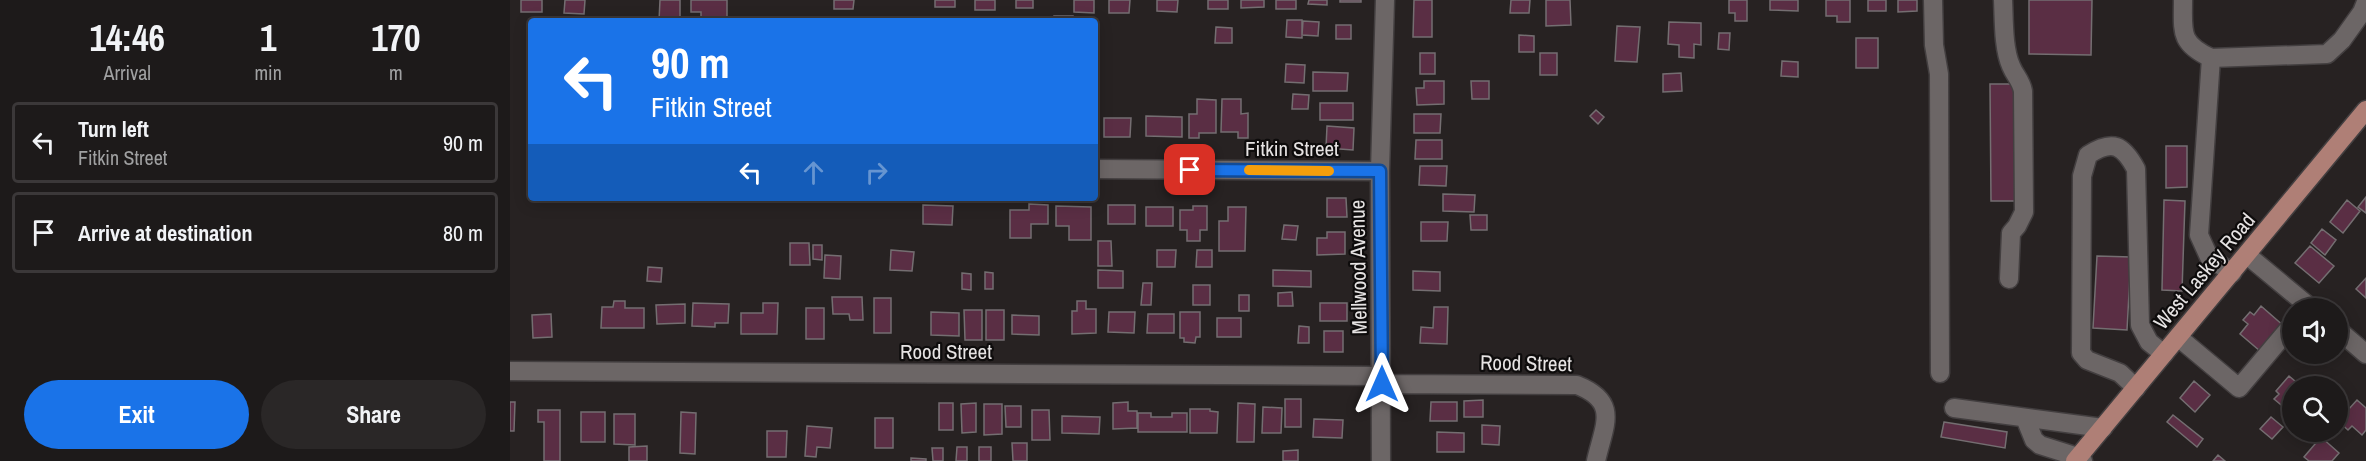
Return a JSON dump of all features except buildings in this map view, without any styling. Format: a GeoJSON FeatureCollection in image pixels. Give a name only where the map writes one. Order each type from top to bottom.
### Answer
{"type":"FeatureCollection","features":[{"type":"Feature","properties":{"kind":"main road","name":"West Laskey Road"},"geometry":{"type":"LineString","coordinates":[[2079,460],[2366,110]]}},
{"type":"Feature","properties":{"kind":"street","name":"Mellwood Avenue"},"geometry":{"type":"LineString","coordinates":[[1381,461],[1380,171],[1385,0]]}},
{"type":"Feature","properties":{"kind":"street"},"geometry":{"type":"LineString","coordinates":[[1933,0],[1934,45],[1940,74],[1940,374]]}},
{"type":"Feature","properties":{"kind":"street"},"geometry":{"type":"LineString","coordinates":[[2002,0],[2011,66],[2021,81],[2023,91],[2024,212],[2018,226],[2011,233],[2009,279]]}},
{"type":"Feature","properties":{"kind":"street"},"geometry":{"type":"LineString","coordinates":[[2183,0],[2183,34],[2196,51],[2211,58],[2327,54],[2342,40],[2362,12],[2366,2]]}},
{"type":"Feature","properties":{"kind":"street"},"geometry":{"type":"LineString","coordinates":[[2211,58],[2199,235],[2209,257],[2232,273]]}},
{"type":"Feature","properties":{"kind":"street"},"geometry":{"type":"LineString","coordinates":[[2136,388],[2120,373],[2087,360],[2081,353],[2082,176],[2088,155],[2101,147],[2115,146],[2127,152],[2136,169],[2140,325],[2150,342],[2164,354]]}},
{"type":"Feature","properties":{"kind":"street","name":"Fitkin Street"},"geometry":{"type":"LineString","coordinates":[[1098,169],[1380,171]]}},
{"type":"Feature","properties":{"kind":"street"},"geometry":{"type":"LineString","coordinates":[[2247,255],[2297,298]]}},
{"type":"Feature","properties":{"kind":"street"},"geometry":{"type":"LineString","coordinates":[[2178,337],[2239,388],[2282,337]]}},
{"type":"Feature","properties":{"kind":"street"},"geometry":{"type":"LineString","coordinates":[[2348,338],[2366,354]]}},
{"type":"Feature","properties":{"kind":"street","name":"Rood Street"},"geometry":{"type":"LineString","coordinates":[[510,371],[1382,380],[1577,385],[1591,390],[1602,399],[1605,427],[1596,461]]}},
{"type":"Feature","properties":{"kind":"street"},"geometry":{"type":"LineString","coordinates":[[1954,408],[2103,428]]}},
{"type":"Feature","properties":{"kind":"street"},"geometry":{"type":"LineString","coordinates":[[2025,418],[2034,440],[2040,445],[2079,460]]}},
{"type":"Feature","properties":{"kind":"slow traffic"},"geometry":{"type":"LineString","coordinates":[[1249,170],[1329,171]]}},
{"type":"Feature","properties":{"kind":"route"},"geometry":{"type":"LineString","coordinates":[[1190,170],[1380,171],[1382,384]]}}]}
